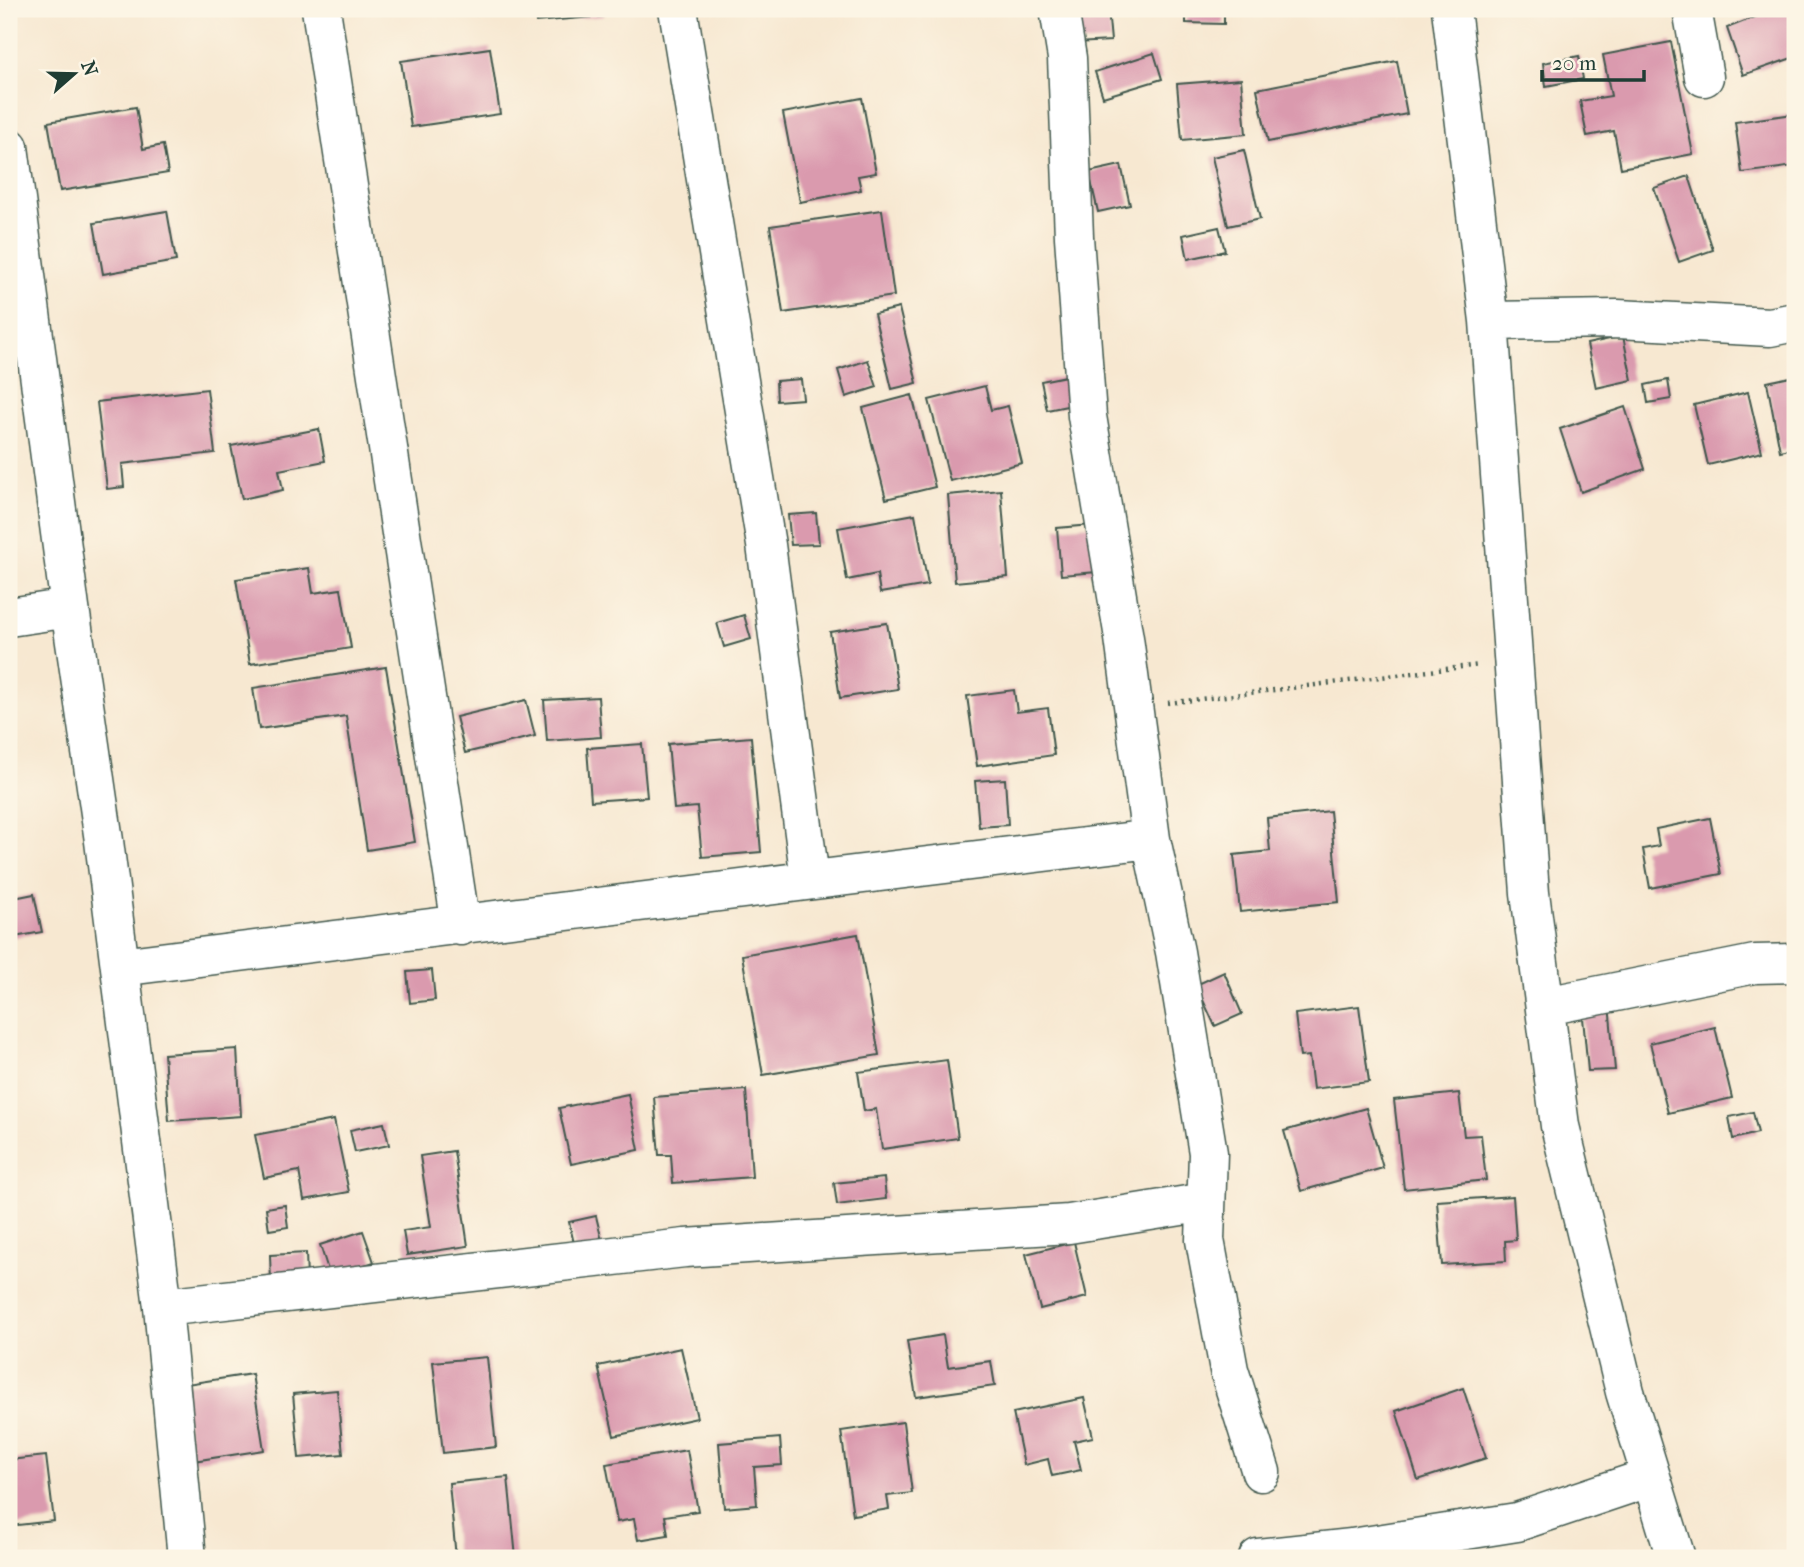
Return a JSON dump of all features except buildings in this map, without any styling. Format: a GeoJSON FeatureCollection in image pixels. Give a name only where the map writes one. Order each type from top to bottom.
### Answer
{"type":"FeatureCollection","features":[{"type":"Feature","properties":{"kind":"street"},"geometry":{"type":"LineString","coordinates":[[321,9],[461,926]]}},
{"type":"Feature","properties":{"kind":"street"},"geometry":{"type":"LineString","coordinates":[[678,9],[766,545],[810,879]]}},
{"type":"Feature","properties":{"kind":"street"},"geometry":{"type":"LineString","coordinates":[[1059,9],[1068,58],[1074,237],[1087,416],[1124,638],[1151,839],[1175,952],[1208,1153],[1205,1240],[1228,1370],[1261,1472]]}},
{"type":"Feature","properties":{"kind":"street"},"geometry":{"type":"LineString","coordinates":[[1451,9],[1489,321],[1530,893],[1560,1126],[1625,1392],[1676,1558]]}},
{"type":"Feature","properties":{"kind":"street"},"geometry":{"type":"LineString","coordinates":[[1692,9],[1704,77]]}},
{"type":"Feature","properties":{"kind":"street"},"geometry":{"type":"LineString","coordinates":[[9,148],[17,269],[70,608],[120,967],[163,1307],[187,1558]]}},
{"type":"Feature","properties":{"kind":"street"},"geometry":{"type":"LineString","coordinates":[[1489,321],[1618,319],[1770,327],[1795,322]]}},
{"type":"Feature","properties":{"kind":"street"},"geometry":{"type":"LineString","coordinates":[[9,617],[70,608]]}},
{"type":"Feature","properties":{"kind":"street"},"geometry":{"type":"LineString","coordinates":[[120,967],[461,926],[810,879],[1151,839]]}},
{"type":"Feature","properties":{"kind":"street"},"geometry":{"type":"LineString","coordinates":[[1546,1006],[1755,964],[1795,963]]}},
{"type":"Feature","properties":{"kind":"street"},"geometry":{"type":"LineString","coordinates":[[163,1307],[685,1248],[1069,1224],[1206,1202]]}},
{"type":"Feature","properties":{"kind":"street"},"geometry":{"type":"LineString","coordinates":[[1258,1558],[1352,1548],[1517,1522],[1651,1477]]}},
{"type":"Feature","properties":{"kind":"path"},"geometry":{"type":"LineString","coordinates":[[1132,708],[1515,660]]}}]}
